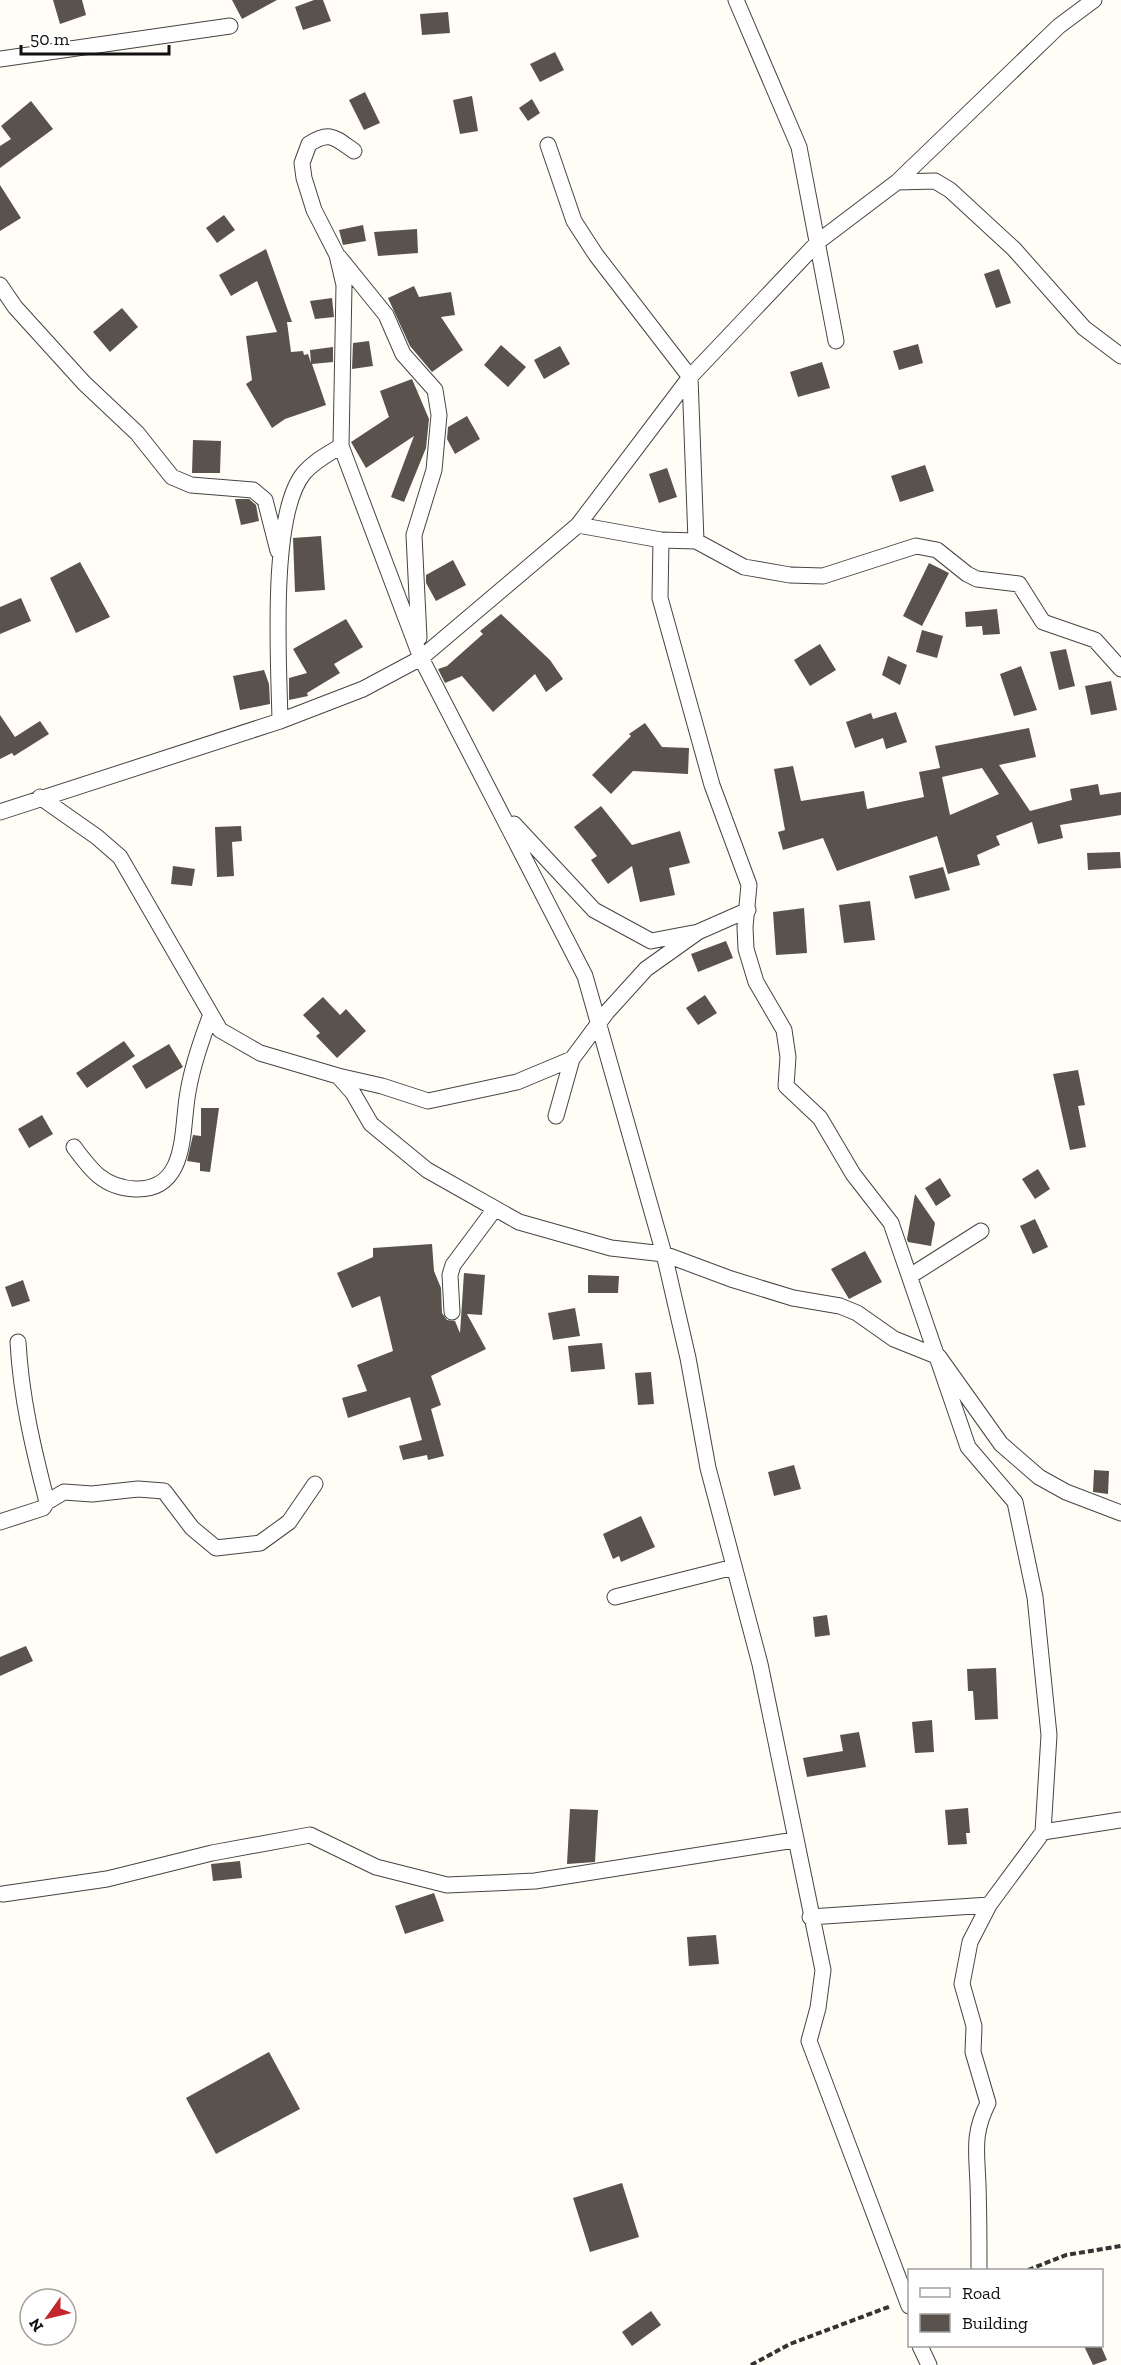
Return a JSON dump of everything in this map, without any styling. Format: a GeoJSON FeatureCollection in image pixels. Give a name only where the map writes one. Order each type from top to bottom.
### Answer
{"type":"FeatureCollection","features":[{"type":"Feature","properties":{"kind":"street"},"geometry":{"type":"LineString","coordinates":[[736,0],[798,147],[819,241],[836,341]]}},
{"type":"Feature","properties":{"kind":"street"},"geometry":{"type":"LineString","coordinates":[[0,812],[40,797],[280,721],[363,689],[421,658],[578,525],[690,377],[819,241],[897,182],[1059,26],[1094,0]]}},
{"type":"Feature","properties":{"kind":"street"},"geometry":{"type":"LineString","coordinates":[[0,59],[230,26]]}},
{"type":"Feature","properties":{"kind":"street"},"geometry":{"type":"LineString","coordinates":[[354,151],[326,135],[309,144],[302,163],[314,210],[337,255],[386,315],[403,354],[435,390],[439,416],[434,470],[414,535],[421,658]]}},
{"type":"Feature","properties":{"kind":"street"},"geometry":{"type":"LineString","coordinates":[[548,145],[574,221],[596,255],[690,377],[696,541]]}},
{"type":"Feature","properties":{"kind":"street"},"geometry":{"type":"LineString","coordinates":[[918,162],[935,181],[983,218],[1029,265],[1084,328],[1121,356]]}},
{"type":"Feature","properties":{"kind":"street"},"geometry":{"type":"LineString","coordinates":[[897,182],[935,181]]}},
{"type":"Feature","properties":{"kind":"street"},"geometry":{"type":"LineString","coordinates":[[337,255],[344,285],[341,446],[421,658],[442,704],[498,806],[585,976],[664,1254],[676,1316],[688,1358],[708,1468],[760,1664],[810,1917],[823,1970],[818,2008],[809,2041],[908,2303]]}},
{"type":"Feature","properties":{"kind":"street"},"geometry":{"type":"LineString","coordinates":[[0,285],[15,307],[84,383],[137,433],[172,477],[191,485],[253,490],[265,500],[280,563]]}},
{"type":"Feature","properties":{"kind":"street"},"geometry":{"type":"LineString","coordinates":[[280,721],[280,563],[284,533],[303,475],[318,460],[341,446]]}},
{"type":"Feature","properties":{"kind":"street"},"geometry":{"type":"LineString","coordinates":[[578,525],[661,540],[696,541],[744,567],[790,575],[823,576],[916,546],[927,546],[937,550],[967,574],[977,579],[1018,584],[1043,622],[1095,640],[1121,669]]}},
{"type":"Feature","properties":{"kind":"street"},"geometry":{"type":"LineString","coordinates":[[661,540],[660,597],[712,785],[749,885],[745,927],[746,949],[756,982],[775,1010],[784,1030],[788,1057],[786,1086],[820,1118],[853,1174],[891,1223],[939,1357],[968,1447],[1015,1502],[1035,1597],[1049,1735],[1042,1832],[989,1905],[970,1942],[962,1984],[974,2026],[973,2052],[988,2103],[979,2121],[974,2150],[978,2184],[979,2269]]}},
{"type":"Feature","properties":{"kind":"street"},"geometry":{"type":"LineString","coordinates":[[40,797],[97,837],[120,857],[210,1017],[220,1030],[260,1053],[428,1101],[517,1082],[572,1059]]}},
{"type":"Feature","properties":{"kind":"street"},"geometry":{"type":"LineString","coordinates":[[498,806],[594,910],[651,941],[699,932]]}},
{"type":"Feature","properties":{"kind":"street"},"geometry":{"type":"LineString","coordinates":[[556,1116],[572,1059],[599,1022],[646,969],[699,932],[748,910]]}},
{"type":"Feature","properties":{"kind":"street"},"geometry":{"type":"LineString","coordinates":[[74,1147],[103,1182],[121,1188],[154,1187],[170,1176],[178,1159],[183,1138],[188,1092],[210,1017]]}},
{"type":"Feature","properties":{"kind":"street"},"geometry":{"type":"LineString","coordinates":[[338,1076],[353,1093],[371,1124],[427,1170],[494,1210],[519,1222],[611,1248],[664,1254],[731,1279],[793,1298],[840,1306],[857,1313],[894,1339],[939,1357],[990,1430],[1013,1456],[1066,1492],[1121,1513]]}},
{"type":"Feature","properties":{"kind":"street"},"geometry":{"type":"LineString","coordinates":[[452,1312],[450,1275],[453,1265],[494,1210]]}},
{"type":"Feature","properties":{"kind":"street"},"geometry":{"type":"LineString","coordinates":[[910,1276],[981,1231]]}},
{"type":"Feature","properties":{"kind":"street"},"geometry":{"type":"LineString","coordinates":[[18,1342],[20,1382],[28,1432],[47,1502]]}},
{"type":"Feature","properties":{"kind":"street"},"geometry":{"type":"LineString","coordinates":[[0,1522],[43,1508],[47,1502],[64,1492],[93,1494],[138,1489],[164,1491],[192,1528],[216,1548],[260,1543],[289,1522],[315,1484]]}},
{"type":"Feature","properties":{"kind":"street"},"geometry":{"type":"LineString","coordinates":[[615,1597],[734,1567]]}},
{"type":"Feature","properties":{"kind":"street"},"geometry":{"type":"LineString","coordinates":[[1042,1832],[1121,1820]]}},
{"type":"Feature","properties":{"kind":"street"},"geometry":{"type":"LineString","coordinates":[[3,1894],[107,1879],[212,1853],[310,1835],[376,1868],[447,1885],[535,1881],[795,1840]]}},
{"type":"Feature","properties":{"kind":"street"},"geometry":{"type":"LineString","coordinates":[[810,1917],[989,1905]]}},
{"type":"Feature","properties":{"kind":"street"},"geometry":{"type":"LineString","coordinates":[[920,2347],[929,2365]]}},
{"type":"Feature","properties":{"kind":"path"},"geometry":{"type":"LineString","coordinates":[[1033,2269],[1066,2255],[1121,2246]]}},
{"type":"Feature","properties":{"kind":"path"},"geometry":{"type":"LineString","coordinates":[[751,2365],[790,2344],[894,2305],[908,2306]]}},
{"type":"Feature","properties":{"kind":"building"},"geometry":{"type":"Polygon","coordinates":[[[53,0],[82,0],[86,15],[60,24],[53,0]]]}},
{"type":"Feature","properties":{"kind":"building"},"geometry":{"type":"Polygon","coordinates":[[[232,0],[277,0],[242,19],[232,0]]]}},
{"type":"Feature","properties":{"kind":"building"},"geometry":{"type":"Polygon","coordinates":[[[314,0],[323,0],[331,21],[303,30],[295,7],[314,0]]]}},
{"type":"Feature","properties":{"kind":"building"},"geometry":{"type":"Polygon","coordinates":[[[448,12],[450,33],[422,35],[420,14],[448,12]]]}},
{"type":"Feature","properties":{"kind":"building"},"geometry":{"type":"Polygon","coordinates":[[[555,52],[564,70],[540,82],[530,64],[555,52]]]}},
{"type":"Feature","properties":{"kind":"building"},"geometry":{"type":"Polygon","coordinates":[[[365,92],[380,123],[364,130],[349,100],[365,92]]]}},
{"type":"Feature","properties":{"kind":"building"},"geometry":{"type":"Polygon","coordinates":[[[472,96],[478,131],[460,134],[453,100],[472,96]]]}},
{"type":"Feature","properties":{"kind":"building"},"geometry":{"type":"Polygon","coordinates":[[[532,99],[540,113],[528,121],[519,108],[532,99]]]}},
{"type":"Feature","properties":{"kind":"building"},"geometry":{"type":"Polygon","coordinates":[[[31,101],[53,129],[0,168],[0,146],[11,139],[1,126],[31,101]]]}},
{"type":"Feature","properties":{"kind":"building"},"geometry":{"type":"Polygon","coordinates":[[[0,185],[21,218],[0,231],[0,185]]]}},
{"type":"Feature","properties":{"kind":"building"},"geometry":{"type":"Polygon","coordinates":[[[224,215],[235,230],[217,243],[206,228],[224,215]]]}},
{"type":"Feature","properties":{"kind":"building"},"geometry":{"type":"Polygon","coordinates":[[[363,225],[366,241],[343,245],[339,230],[363,225]]]}},
{"type":"Feature","properties":{"kind":"building"},"geometry":{"type":"Polygon","coordinates":[[[417,229],[418,253],[378,256],[374,232],[417,229]]]}},
{"type":"Feature","properties":{"kind":"building"},"geometry":{"type":"Polygon","coordinates":[[[266,249],[292,322],[287,322],[291,352],[303,351],[304,355],[308,354],[311,363],[310,350],[333,347],[333,362],[312,364],[326,405],[285,419],[272,428],[246,384],[252,380],[246,336],[277,332],[257,281],[231,296],[219,275],[266,249]]]}},
{"type":"Feature","properties":{"kind":"building"},"geometry":{"type":"Polygon","coordinates":[[[999,269],[1011,303],[996,308],[984,274],[999,269]]]}},
{"type":"Feature","properties":{"kind":"building"},"geometry":{"type":"Polygon","coordinates":[[[414,286],[419,297],[451,292],[455,315],[441,317],[463,350],[432,372],[410,346],[388,298],[414,286]]]}},
{"type":"Feature","properties":{"kind":"building"},"geometry":{"type":"Polygon","coordinates":[[[332,298],[334,317],[315,319],[310,301],[332,298]]]}},
{"type":"Feature","properties":{"kind":"building"},"geometry":{"type":"Polygon","coordinates":[[[122,308],[138,327],[110,352],[93,332],[122,308]]]}},
{"type":"Feature","properties":{"kind":"building"},"geometry":{"type":"Polygon","coordinates":[[[369,341],[373,366],[352,369],[353,343],[369,341]]]}},
{"type":"Feature","properties":{"kind":"building"},"geometry":{"type":"Polygon","coordinates":[[[918,344],[923,363],[899,370],[893,351],[918,344]]]}},
{"type":"Feature","properties":{"kind":"building"},"geometry":{"type":"Polygon","coordinates":[[[501,345],[526,367],[508,387],[484,365],[501,345]]]}},
{"type":"Feature","properties":{"kind":"building"},"geometry":{"type":"Polygon","coordinates":[[[560,346],[570,364],[544,379],[534,360],[560,346]]]}},
{"type":"Feature","properties":{"kind":"building"},"geometry":{"type":"Polygon","coordinates":[[[822,362],[830,388],[798,397],[790,372],[822,362]]]}},
{"type":"Feature","properties":{"kind":"building"},"geometry":{"type":"Polygon","coordinates":[[[412,379],[429,419],[426,448],[404,502],[391,497],[414,436],[366,468],[351,442],[389,417],[380,391],[412,379]]]}},
{"type":"Feature","properties":{"kind":"building"},"geometry":{"type":"Polygon","coordinates":[[[467,416],[480,439],[455,454],[447,439],[448,427],[467,416]]]}},
{"type":"Feature","properties":{"kind":"building"},"geometry":{"type":"Polygon","coordinates":[[[193,440],[221,441],[220,473],[192,473],[193,440]]]}},
{"type":"Feature","properties":{"kind":"building"},"geometry":{"type":"Polygon","coordinates":[[[925,465],[934,491],[900,502],[891,476],[925,465]]]}},
{"type":"Feature","properties":{"kind":"building"},"geometry":{"type":"Polygon","coordinates":[[[667,468],[677,497],[659,503],[649,474],[667,468]]]}},
{"type":"Feature","properties":{"kind":"building"},"geometry":{"type":"Polygon","coordinates":[[[235,499],[249,499],[256,505],[259,521],[241,525],[235,499]]]}},
{"type":"Feature","properties":{"kind":"building"},"geometry":{"type":"Polygon","coordinates":[[[321,536],[325,590],[295,592],[293,538],[321,536]]]}},
{"type":"Feature","properties":{"kind":"building"},"geometry":{"type":"Polygon","coordinates":[[[453,560],[466,585],[436,601],[426,583],[426,575],[453,560]]]}},
{"type":"Feature","properties":{"kind":"building"},"geometry":{"type":"Polygon","coordinates":[[[80,562],[110,617],[76,633],[50,578],[80,562]]]}},
{"type":"Feature","properties":{"kind":"building"},"geometry":{"type":"Polygon","coordinates":[[[929,563],[949,573],[922,626],[903,616],[929,563]]]}},
{"type":"Feature","properties":{"kind":"building"},"geometry":{"type":"Polygon","coordinates":[[[21,598],[31,621],[0,634],[0,607],[21,598]]]}},
{"type":"Feature","properties":{"kind":"building"},"geometry":{"type":"Polygon","coordinates":[[[997,609],[1000,634],[983,635],[982,626],[966,627],[965,612],[997,609]]]}},
{"type":"Feature","properties":{"kind":"building"},"geometry":{"type":"Polygon","coordinates":[[[501,614],[550,660],[563,679],[546,692],[535,674],[493,712],[462,676],[445,683],[438,669],[447,666],[483,634],[480,631],[501,614]]]}},
{"type":"Feature","properties":{"kind":"building"},"geometry":{"type":"Polygon","coordinates":[[[346,619],[363,647],[334,664],[340,673],[307,693],[308,696],[289,700],[289,678],[307,673],[293,649],[346,619]]]}},
{"type":"Feature","properties":{"kind":"building"},"geometry":{"type":"Polygon","coordinates":[[[922,630],[943,636],[937,658],[916,652],[922,630]]]}},
{"type":"Feature","properties":{"kind":"building"},"geometry":{"type":"Polygon","coordinates":[[[820,644],[836,670],[810,686],[794,660],[820,644]]]}},
{"type":"Feature","properties":{"kind":"building"},"geometry":{"type":"Polygon","coordinates":[[[1066,649],[1075,686],[1059,690],[1050,652],[1066,649]]]}},
{"type":"Feature","properties":{"kind":"building"},"geometry":{"type":"Polygon","coordinates":[[[888,656],[907,665],[900,685],[882,675],[888,656]]]}},
{"type":"Feature","properties":{"kind":"building"},"geometry":{"type":"Polygon","coordinates":[[[1021,666],[1037,710],[1014,716],[1000,674],[1021,666]]]}},
{"type":"Feature","properties":{"kind":"building"},"geometry":{"type":"Polygon","coordinates":[[[264,670],[269,684],[270,704],[240,710],[233,676],[264,670]]]}},
{"type":"Feature","properties":{"kind":"building"},"geometry":{"type":"Polygon","coordinates":[[[1111,681],[1117,710],[1091,715],[1085,686],[1111,681]]]}},
{"type":"Feature","properties":{"kind":"building"},"geometry":{"type":"Polygon","coordinates":[[[896,712],[907,742],[886,749],[883,738],[855,748],[846,722],[871,713],[873,719],[896,712]]]}},
{"type":"Feature","properties":{"kind":"building"},"geometry":{"type":"Polygon","coordinates":[[[0,715],[15,737],[40,721],[49,734],[14,756],[12,753],[0,759],[0,715]]]}},
{"type":"Feature","properties":{"kind":"building"},"geometry":{"type":"Polygon","coordinates":[[[645,723],[662,747],[689,748],[688,774],[633,771],[611,794],[592,775],[631,736],[629,734],[645,723]]]}},
{"type":"Feature","properties":{"kind":"building"},"geometry":{"type":"Polygon","coordinates":[[[1029,728],[1036,757],[999,765],[1030,811],[1072,800],[1070,789],[1098,784],[1100,795],[1121,792],[1121,815],[1060,825],[1063,838],[1038,844],[1032,822],[996,836],[1000,845],[977,855],[980,865],[948,874],[937,836],[837,871],[823,838],[783,850],[778,832],[785,830],[774,769],[793,766],[801,801],[864,791],[867,809],[924,797],[919,772],[940,768],[935,746],[1029,728]],[[982,768],[942,777],[950,815],[999,794],[982,768]]]}},
{"type":"Feature","properties":{"kind":"building"},"geometry":{"type":"Polygon","coordinates":[[[601,806],[632,845],[680,831],[690,863],[669,868],[675,895],[640,902],[632,866],[608,884],[591,860],[597,856],[574,827],[601,806]]]}},
{"type":"Feature","properties":{"kind":"building"},"geometry":{"type":"Polygon","coordinates":[[[241,826],[242,841],[232,842],[234,876],[217,877],[215,827],[241,826]]]}},
{"type":"Feature","properties":{"kind":"building"},"geometry":{"type":"Polygon","coordinates":[[[1120,852],[1121,868],[1088,870],[1087,853],[1120,852]]]}},
{"type":"Feature","properties":{"kind":"building"},"geometry":{"type":"Polygon","coordinates":[[[173,866],[195,869],[192,886],[171,884],[173,866]]]}},
{"type":"Feature","properties":{"kind":"building"},"geometry":{"type":"Polygon","coordinates":[[[943,867],[950,890],[915,899],[909,876],[943,867]]]}},
{"type":"Feature","properties":{"kind":"building"},"geometry":{"type":"Polygon","coordinates":[[[870,901],[875,940],[844,943],[839,905],[870,901]]]}},
{"type":"Feature","properties":{"kind":"building"},"geometry":{"type":"Polygon","coordinates":[[[804,908],[807,953],[776,955],[773,912],[804,908]]]}},
{"type":"Feature","properties":{"kind":"building"},"geometry":{"type":"Polygon","coordinates":[[[726,941],[733,958],[698,972],[691,954],[726,941]]]}},
{"type":"Feature","properties":{"kind":"building"},"geometry":{"type":"Polygon","coordinates":[[[705,995],[717,1013],[698,1025],[686,1008],[705,995]]]}},
{"type":"Feature","properties":{"kind":"building"},"geometry":{"type":"Polygon","coordinates":[[[323,997],[340,1015],[346,1009],[366,1031],[337,1058],[316,1036],[320,1033],[303,1015],[323,997]]]}},
{"type":"Feature","properties":{"kind":"building"},"geometry":{"type":"Polygon","coordinates":[[[124,1041],[135,1056],[87,1088],[76,1073],[124,1041]]]}},
{"type":"Feature","properties":{"kind":"building"},"geometry":{"type":"Polygon","coordinates":[[[169,1044],[183,1067],[146,1089],[132,1066],[169,1044]]]}},
{"type":"Feature","properties":{"kind":"building"},"geometry":{"type":"Polygon","coordinates":[[[1078,1070],[1085,1105],[1078,1106],[1086,1147],[1070,1150],[1053,1074],[1078,1070]]]}},
{"type":"Feature","properties":{"kind":"building"},"geometry":{"type":"Polygon","coordinates":[[[201,1108],[219,1108],[210,1172],[200,1171],[200,1163],[187,1161],[193,1135],[201,1136],[201,1108]]]}},
{"type":"Feature","properties":{"kind":"building"},"geometry":{"type":"Polygon","coordinates":[[[42,1115],[53,1134],[29,1148],[18,1129],[42,1115]]]}},
{"type":"Feature","properties":{"kind":"building"},"geometry":{"type":"Polygon","coordinates":[[[1038,1169],[1050,1189],[1035,1199],[1022,1179],[1038,1169]]]}},
{"type":"Feature","properties":{"kind":"building"},"geometry":{"type":"Polygon","coordinates":[[[940,1178],[951,1196],[936,1206],[925,1188],[940,1178]]]}},
{"type":"Feature","properties":{"kind":"building"},"geometry":{"type":"Polygon","coordinates":[[[915,1194],[935,1223],[931,1246],[908,1242],[907,1239],[915,1194]]]}},
{"type":"Feature","properties":{"kind":"building"},"geometry":{"type":"Polygon","coordinates":[[[1035,1219],[1048,1247],[1033,1254],[1020,1226],[1035,1219]]]}},
{"type":"Feature","properties":{"kind":"building"},"geometry":{"type":"Polygon","coordinates":[[[432,1244],[434,1271],[441,1288],[442,1313],[447,1320],[455,1321],[460,1333],[464,1273],[485,1275],[482,1315],[467,1314],[486,1349],[431,1376],[441,1405],[431,1409],[444,1456],[428,1460],[427,1455],[403,1460],[399,1446],[422,1440],[410,1397],[348,1418],[342,1398],[367,1391],[357,1365],[393,1351],[380,1296],[352,1308],[337,1273],[373,1257],[373,1248],[432,1244]]]}},
{"type":"Feature","properties":{"kind":"building"},"geometry":{"type":"Polygon","coordinates":[[[865,1251],[882,1282],[849,1299],[831,1269],[865,1251]]]}},
{"type":"Feature","properties":{"kind":"building"},"geometry":{"type":"Polygon","coordinates":[[[588,1275],[619,1276],[618,1293],[588,1293],[588,1275]]]}},
{"type":"Feature","properties":{"kind":"building"},"geometry":{"type":"Polygon","coordinates":[[[23,1280],[30,1301],[12,1307],[5,1287],[23,1280]]]}},
{"type":"Feature","properties":{"kind":"building"},"geometry":{"type":"Polygon","coordinates":[[[575,1308],[580,1336],[553,1340],[548,1313],[575,1308]]]}},
{"type":"Feature","properties":{"kind":"building"},"geometry":{"type":"Polygon","coordinates":[[[602,1343],[605,1369],[571,1372],[568,1346],[602,1343]]]}},
{"type":"Feature","properties":{"kind":"building"},"geometry":{"type":"Polygon","coordinates":[[[651,1372],[654,1404],[638,1405],[635,1373],[651,1372]]]}},
{"type":"Feature","properties":{"kind":"building"},"geometry":{"type":"Polygon","coordinates":[[[794,1465],[801,1489],[774,1496],[768,1472],[794,1465]]]}},
{"type":"Feature","properties":{"kind":"building"},"geometry":{"type":"Polygon","coordinates":[[[1094,1470],[1109,1471],[1108,1494],[1093,1492],[1094,1470]]]}},
{"type":"Feature","properties":{"kind":"building"},"geometry":{"type":"Polygon","coordinates":[[[641,1516],[655,1547],[621,1562],[619,1556],[613,1559],[603,1534],[641,1516]]]}},
{"type":"Feature","properties":{"kind":"building"},"geometry":{"type":"Polygon","coordinates":[[[827,1615],[830,1635],[815,1637],[813,1617],[827,1615]]]}},
{"type":"Feature","properties":{"kind":"building"},"geometry":{"type":"Polygon","coordinates":[[[26,1646],[33,1661],[0,1676],[0,1657],[26,1646]]]}},
{"type":"Feature","properties":{"kind":"building"},"geometry":{"type":"Polygon","coordinates":[[[996,1668],[998,1719],[975,1720],[973,1691],[968,1691],[967,1669],[996,1668]]]}},
{"type":"Feature","properties":{"kind":"building"},"geometry":{"type":"Polygon","coordinates":[[[932,1720],[934,1752],[915,1753],[912,1722],[932,1720]]]}},
{"type":"Feature","properties":{"kind":"building"},"geometry":{"type":"Polygon","coordinates":[[[859,1732],[866,1767],[807,1777],[803,1758],[843,1751],[840,1735],[859,1732]]]}},
{"type":"Feature","properties":{"kind":"building"},"geometry":{"type":"Polygon","coordinates":[[[968,1808],[970,1833],[966,1833],[967,1844],[948,1845],[945,1810],[968,1808]]]}},
{"type":"Feature","properties":{"kind":"building"},"geometry":{"type":"Polygon","coordinates":[[[570,1809],[598,1810],[595,1862],[567,1864],[570,1809]]]}},
{"type":"Feature","properties":{"kind":"building"},"geometry":{"type":"Polygon","coordinates":[[[240,1861],[242,1878],[213,1881],[211,1864],[240,1861]]]}},
{"type":"Feature","properties":{"kind":"building"},"geometry":{"type":"Polygon","coordinates":[[[434,1893],[444,1921],[405,1934],[395,1906],[434,1893]]]}},
{"type":"Feature","properties":{"kind":"building"},"geometry":{"type":"Polygon","coordinates":[[[716,1935],[719,1964],[689,1966],[687,1937],[716,1935]]]}},
{"type":"Feature","properties":{"kind":"building"},"geometry":{"type":"Polygon","coordinates":[[[269,2052],[300,2109],[216,2154],[186,2098],[269,2052]]]}},
{"type":"Feature","properties":{"kind":"building"},"geometry":{"type":"Polygon","coordinates":[[[622,2183],[639,2237],[590,2252],[573,2198],[622,2183]]]}},
{"type":"Feature","properties":{"kind":"building"},"geometry":{"type":"Polygon","coordinates":[[[651,2311],[661,2325],[632,2346],[622,2332],[651,2311]]]}},
{"type":"Feature","properties":{"kind":"building"},"geometry":{"type":"Polygon","coordinates":[[[1084,2347],[1101,2347],[1107,2360],[1093,2365],[1084,2347]]]}}]}
